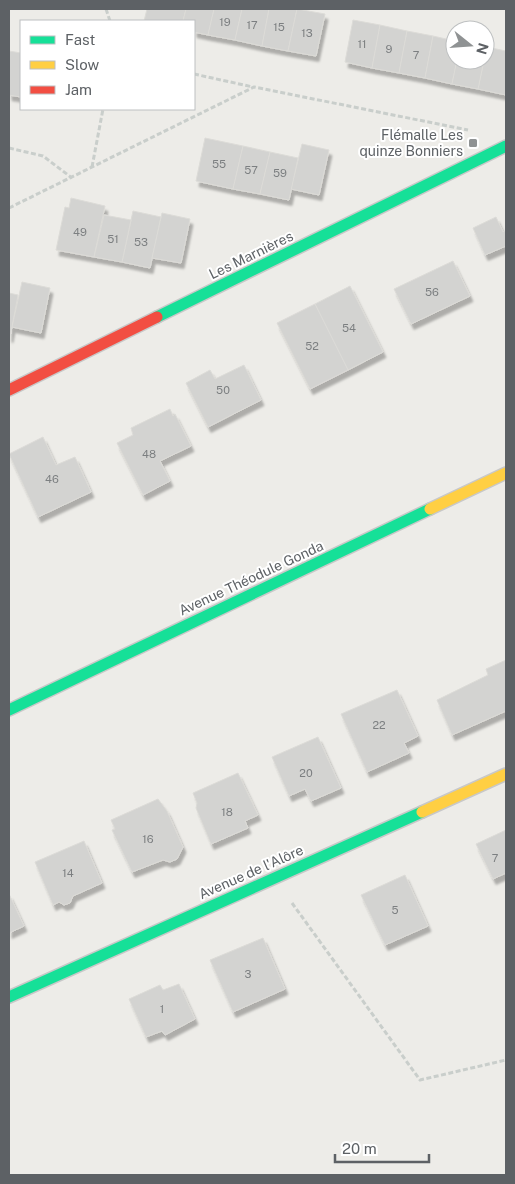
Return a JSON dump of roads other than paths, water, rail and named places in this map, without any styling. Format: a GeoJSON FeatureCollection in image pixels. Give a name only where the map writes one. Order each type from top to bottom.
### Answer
{"type":"FeatureCollection","features":[{"type":"Feature","properties":{"kind":"street","name":"Les Marnières"},"geometry":{"type":"LineString","coordinates":[[9,390],[506,146]]}},
{"type":"Feature","properties":{"kind":"street","name":"Avenue Théodule Gonda"},"geometry":{"type":"LineString","coordinates":[[9,710],[506,473]]}},
{"type":"Feature","properties":{"kind":"street","name":"Avenue de l'Alôre"},"geometry":{"type":"LineString","coordinates":[[9,997],[506,774]]}},
{"type":"Feature","properties":{"kind":"place","name":"Flémalle Les quinze Bonniers"},"geometry":{"type":"Point","coordinates":[473,143]}}]}
